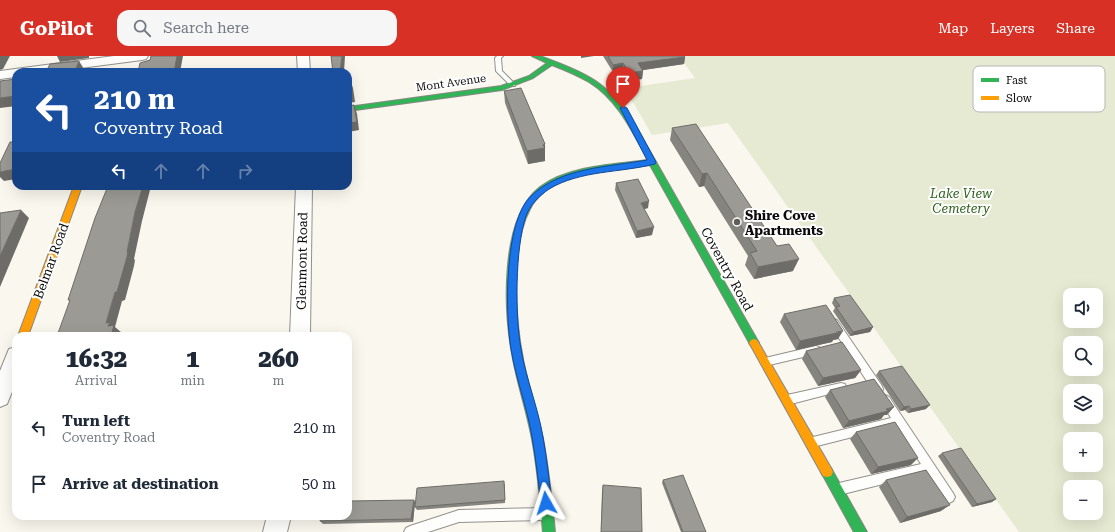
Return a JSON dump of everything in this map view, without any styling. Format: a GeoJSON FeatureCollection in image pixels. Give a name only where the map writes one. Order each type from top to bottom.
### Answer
{"type":"FeatureCollection","features":[{"type":"Feature","properties":{"kind":"street"},"geometry":{"type":"LineString","coordinates":[[48,68],[121,57],[142,56]]}},
{"type":"Feature","properties":{"kind":"street"},"geometry":{"type":"LineString","coordinates":[[304,56],[304,68]]}},
{"type":"Feature","properties":{"kind":"street","name":"Coventry Road"},"geometry":{"type":"LineString","coordinates":[[535,56],[586,76],[613,96],[625,111],[652,162],[861,532]]}},
{"type":"Feature","properties":{"kind":"street"},"geometry":{"type":"LineString","coordinates":[[118,68],[121,57]]}},
{"type":"Feature","properties":{"kind":"street","name":"Mont Avenue"},"geometry":{"type":"LineString","coordinates":[[352,108],[513,85],[531,77],[551,63]]}},
{"type":"Feature","properties":{"kind":"street"},"geometry":{"type":"LineString","coordinates":[[0,75],[12,74]]}},
{"type":"Feature","properties":{"kind":"street"},"geometry":{"type":"LineString","coordinates":[[549,532],[538,437],[516,348],[513,312],[513,271],[517,235],[522,216],[532,199],[547,187],[561,180],[576,174],[652,162]]}},
{"type":"Feature","properties":{"kind":"street","name":"Belmar Road"},"geometry":{"type":"LineString","coordinates":[[24,332],[77,190]]}},
{"type":"Feature","properties":{"kind":"street","name":"Glenmont Road"},"geometry":{"type":"LineString","coordinates":[[300,332],[304,190]]}},
{"type":"Feature","properties":{"kind":"street"},"geometry":{"type":"LineString","coordinates":[[0,398],[12,366]]}},
{"type":"Feature","properties":{"kind":"street"},"geometry":{"type":"LineString","coordinates":[[276,532],[278,520]]}},
{"type":"Feature","properties":{"kind":"lane"},"geometry":{"type":"LineString","coordinates":[[500,56],[498,58],[499,71],[513,85]]}},
{"type":"Feature","properties":{"kind":"lane"},"geometry":{"type":"LineString","coordinates":[[827,312],[843,344],[868,381],[899,421],[949,497]]}},
{"type":"Feature","properties":{"kind":"lane"},"geometry":{"type":"LineString","coordinates":[[765,362],[823,348]]}},
{"type":"Feature","properties":{"kind":"lane"},"geometry":{"type":"LineString","coordinates":[[786,400],[850,385]]}},
{"type":"Feature","properties":{"kind":"lane"},"geometry":{"type":"LineString","coordinates":[[811,443],[899,421]]}},
{"type":"Feature","properties":{"kind":"lane"},"geometry":{"type":"LineString","coordinates":[[837,490],[929,466]]}},
{"type":"Feature","properties":{"kind":"lane"},"geometry":{"type":"LineString","coordinates":[[410,532],[459,516],[547,514]]}},
{"type":"Feature","properties":{"kind":"green space","name":"Lake View Cemetery"},"geometry":{"type":"Polygon","coordinates":[[[679,56],[1115,56],[1115,532],[1019,532],[728,123],[652,135],[634,104],[620,89],[695,78],[679,56]]]}},
{"type":"Feature","properties":{"kind":"building"},"geometry":{"type":"Polygon","coordinates":[[[151,56],[177,56],[175,68],[139,68],[140,63],[150,60],[151,56]]]}},
{"type":"Feature","properties":{"kind":"building"},"geometry":{"type":"Polygon","coordinates":[[[331,56],[342,56],[340,68],[332,68],[331,56]]]}},
{"type":"Feature","properties":{"kind":"building"},"geometry":{"type":"Polygon","coordinates":[[[608,56],[685,57],[638,63],[643,71],[629,73],[623,63],[613,65],[608,56]]]}},
{"type":"Feature","properties":{"kind":"building"},"geometry":{"type":"Polygon","coordinates":[[[79,61],[76,68],[48,68],[50,64],[79,61]]]}},
{"type":"Feature","properties":{"kind":"building"},"geometry":{"type":"Polygon","coordinates":[[[12,80],[12,96],[0,98],[0,81],[12,80]]]}},
{"type":"Feature","properties":{"kind":"building"},"geometry":{"type":"Polygon","coordinates":[[[521,88],[545,144],[543,145],[545,148],[527,151],[504,91],[521,88]]]}},
{"type":"Feature","properties":{"kind":"building"},"geometry":{"type":"Polygon","coordinates":[[[352,105],[354,105],[357,122],[352,123],[352,105]]]}},
{"type":"Feature","properties":{"kind":"building"},"geometry":{"type":"Polygon","coordinates":[[[696,124],[777,246],[789,244],[799,259],[758,267],[750,253],[757,251],[707,173],[702,174],[672,128],[696,124]]]}},
{"type":"Feature","properties":{"kind":"building"},"geometry":{"type":"Polygon","coordinates":[[[10,142],[12,142],[12,170],[0,172],[0,163],[10,142]]]}},
{"type":"Feature","properties":{"kind":"building"},"geometry":{"type":"Polygon","coordinates":[[[638,179],[649,201],[641,203],[654,227],[637,231],[616,183],[638,179]]]}},
{"type":"Feature","properties":{"kind":"building"},"geometry":{"type":"Polygon","coordinates":[[[106,190],[142,190],[135,212],[127,257],[106,323],[110,322],[108,326],[114,325],[112,332],[58,332],[70,300],[68,300],[95,218],[106,190]]]}},
{"type":"Feature","properties":{"kind":"building"},"geometry":{"type":"Polygon","coordinates":[[[21,210],[0,256],[0,213],[21,210]]]}},
{"type":"Feature","properties":{"kind":"building"},"geometry":{"type":"Polygon","coordinates":[[[850,295],[873,327],[853,332],[836,307],[840,306],[834,298],[850,295]]]}},
{"type":"Feature","properties":{"kind":"building"},"geometry":{"type":"Polygon","coordinates":[[[826,305],[843,331],[800,341],[784,314],[826,305]]]}},
{"type":"Feature","properties":{"kind":"building"},"geometry":{"type":"Polygon","coordinates":[[[842,342],[861,370],[823,378],[806,351],[842,342]]]}},
{"type":"Feature","properties":{"kind":"building"},"geometry":{"type":"Polygon","coordinates":[[[902,366],[930,405],[911,409],[909,406],[904,407],[879,371],[902,366]]]}},
{"type":"Feature","properties":{"kind":"building"},"geometry":{"type":"Polygon","coordinates":[[[874,379],[894,407],[886,409],[888,411],[849,421],[830,390],[874,379]]]}},
{"type":"Feature","properties":{"kind":"building"},"geometry":{"type":"Polygon","coordinates":[[[895,422],[918,458],[878,467],[856,432],[895,422]]]}},
{"type":"Feature","properties":{"kind":"building"},"geometry":{"type":"Polygon","coordinates":[[[961,448],[996,499],[977,504],[942,453],[961,448]]]}},
{"type":"Feature","properties":{"kind":"building"},"geometry":{"type":"Polygon","coordinates":[[[926,470],[950,505],[907,517],[886,480],[926,470]]]}},
{"type":"Feature","properties":{"kind":"building"},"geometry":{"type":"Polygon","coordinates":[[[683,475],[706,532],[683,532],[663,480],[683,475]]]}},
{"type":"Feature","properties":{"kind":"building"},"geometry":{"type":"Polygon","coordinates":[[[504,481],[505,500],[415,507],[417,488],[504,481]]]}},
{"type":"Feature","properties":{"kind":"building"},"geometry":{"type":"Polygon","coordinates":[[[603,485],[641,488],[642,532],[601,532],[603,485]]]}},
{"type":"Feature","properties":{"kind":"building"},"geometry":{"type":"Polygon","coordinates":[[[414,500],[411,519],[320,521],[352,520],[352,501],[414,500]]]}},
{"type":"Feature","properties":{"kind":"traffic: fast"},"geometry":{"type":"LineString","coordinates":[[535,56],[591,80],[612,97],[622,110],[632,125],[754,343]]}},
{"type":"Feature","properties":{"kind":"traffic: fast"},"geometry":{"type":"LineString","coordinates":[[352,108],[502,88],[531,77],[551,63]]}},
{"type":"Feature","properties":{"kind":"traffic: fast"},"geometry":{"type":"LineString","coordinates":[[549,532],[541,458],[518,360],[514,334],[512,308],[513,268],[519,225],[533,198],[544,188],[557,181],[588,171],[652,162]]}},
{"type":"Feature","properties":{"kind":"traffic: fast"},"geometry":{"type":"LineString","coordinates":[[827,472],[861,532]]}},
{"type":"Feature","properties":{"kind":"traffic: slow"},"geometry":{"type":"LineString","coordinates":[[24,332],[77,190]]}},
{"type":"Feature","properties":{"kind":"traffic: slow"},"geometry":{"type":"LineString","coordinates":[[754,343],[827,472]]}},
{"type":"Feature","properties":{"kind":"place","name":"Shire Cove Apartments"},"geometry":{"type":"Point","coordinates":[737,222]}},
{"type":"Feature","properties":{"kind":"route"},"geometry":{"type":"LineString","coordinates":[[546,503],[546,493],[538,437],[516,348],[513,312],[513,271],[517,235],[522,216],[532,199],[547,187],[576,174],[652,162],[623,108]]}}]}
